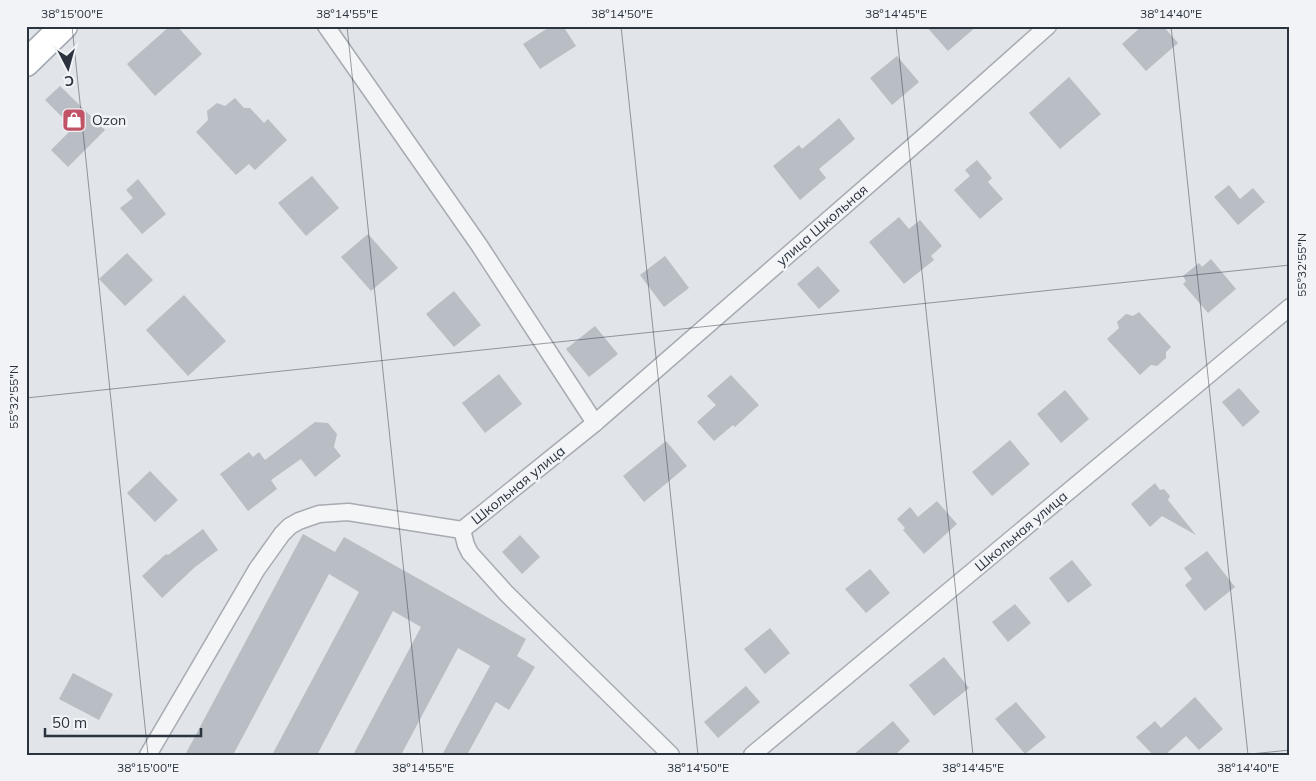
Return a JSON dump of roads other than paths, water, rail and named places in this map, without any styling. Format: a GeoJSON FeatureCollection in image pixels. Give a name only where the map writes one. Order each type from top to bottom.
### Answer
{"type":"FeatureCollection","features":[{"type":"Feature","properties":{"kind":"main road"},"geometry":{"type":"LineString","coordinates":[[26,63],[64,26]]}},
{"type":"Feature","properties":{"kind":"street"},"geometry":{"type":"LineString","coordinates":[[326,26],[479,245],[596,422]]}},
{"type":"Feature","properties":{"kind":"street","name":"улица Школьная"},"geometry":{"type":"LineString","coordinates":[[596,422],[928,134],[1048,26]]}},
{"type":"Feature","properties":{"kind":"street","name":"Школьная улица"},"geometry":{"type":"LineString","coordinates":[[752,755],[1290,307]]}},
{"type":"Feature","properties":{"kind":"street","name":"Школьная улица"},"geometry":{"type":"LineString","coordinates":[[596,422],[462,530],[466,545],[475,558],[506,593],[671,755]]}},
{"type":"Feature","properties":{"kind":"street"},"geometry":{"type":"LineString","coordinates":[[148,755],[257,570],[282,534],[290,526],[319,514],[348,512],[462,530]]}},
{"type":"Feature","properties":{"kind":"place","name":"Ozon"},"geometry":{"type":"Point","coordinates":[74,120]}}]}
